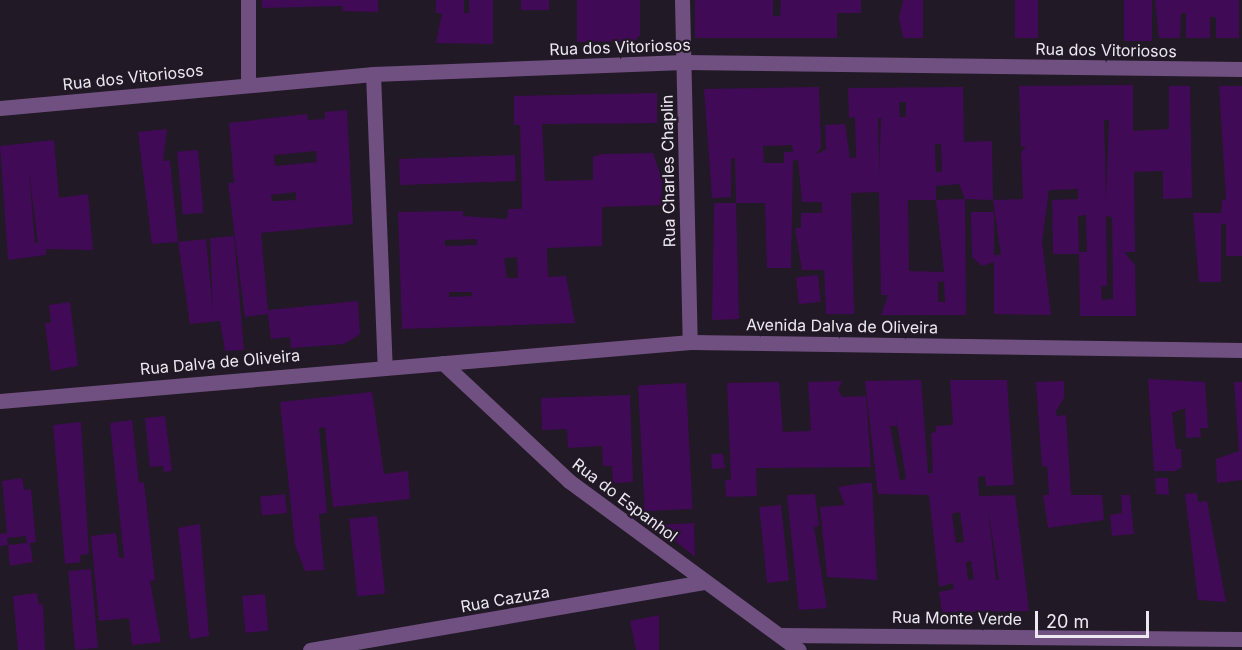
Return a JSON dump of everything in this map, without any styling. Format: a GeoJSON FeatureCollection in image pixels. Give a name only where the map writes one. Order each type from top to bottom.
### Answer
{"type":"FeatureCollection","features":[{"type":"Feature","properties":{"kind":"street"},"geometry":{"type":"LineString","coordinates":[[248,0],[248,83]]}},
{"type":"Feature","properties":{"kind":"street","name":"Rua Charles Chaplin"},"geometry":{"type":"LineString","coordinates":[[682,0],[690,342]]}},
{"type":"Feature","properties":{"kind":"street","name":"Rua dos Vitoriosos"},"geometry":{"type":"LineString","coordinates":[[0,108],[248,83],[373,74],[684,62],[1242,69]]}},
{"type":"Feature","properties":{"kind":"street"},"geometry":{"type":"LineString","coordinates":[[373,74],[385,367]]}},
{"type":"Feature","properties":{"kind":"street","name":"Avenida Dalva de Oliveira"},"geometry":{"type":"LineString","coordinates":[[443,363],[690,342],[1242,350]]}},
{"type":"Feature","properties":{"kind":"street","name":"Rua Dalva de Oliveira"},"geometry":{"type":"LineString","coordinates":[[0,401],[443,363]]}},
{"type":"Feature","properties":{"kind":"street","name":"Rua do Espanhol"},"geometry":{"type":"LineString","coordinates":[[443,363],[569,481],[799,650]]}},
{"type":"Feature","properties":{"kind":"street","name":"Rua Cazuza"},"geometry":{"type":"LineString","coordinates":[[310,650],[705,582]]}},
{"type":"Feature","properties":{"kind":"street","name":"Rua Monte Verde"},"geometry":{"type":"LineString","coordinates":[[780,635],[1242,639]]}},
{"type":"Feature","properties":{"kind":"building"},"geometry":{"type":"Polygon","coordinates":[[[262,0],[378,0],[378,12],[342,11],[343,6],[262,8],[262,0]]]}},
{"type":"Feature","properties":{"kind":"building"},"geometry":{"type":"Polygon","coordinates":[[[436,0],[464,0],[464,13],[469,13],[469,0],[493,0],[493,44],[436,43],[442,13],[436,13],[436,0]]]}},
{"type":"Feature","properties":{"kind":"building"},"geometry":{"type":"Polygon","coordinates":[[[521,0],[549,0],[549,10],[521,10],[521,0]]]}},
{"type":"Feature","properties":{"kind":"building"},"geometry":{"type":"Polygon","coordinates":[[[577,0],[640,0],[640,35],[635,41],[577,42],[577,0]]]}},
{"type":"Feature","properties":{"kind":"building"},"geometry":{"type":"Polygon","coordinates":[[[695,0],[773,0],[773,16],[780,16],[781,0],[861,0],[861,13],[837,13],[837,38],[695,38],[695,0]]]}},
{"type":"Feature","properties":{"kind":"building"},"geometry":{"type":"Polygon","coordinates":[[[903,0],[923,0],[923,38],[903,38],[899,18],[903,0]]]}},
{"type":"Feature","properties":{"kind":"building"},"geometry":{"type":"Polygon","coordinates":[[[1015,0],[1038,0],[1038,38],[1015,38],[1015,0]]]}},
{"type":"Feature","properties":{"kind":"building"},"geometry":{"type":"Polygon","coordinates":[[[1124,0],[1152,0],[1152,41],[1124,41],[1124,0]]]}},
{"type":"Feature","properties":{"kind":"building"},"geometry":{"type":"Polygon","coordinates":[[[1155,0],[1239,0],[1239,38],[1216,38],[1216,17],[1210,17],[1210,38],[1186,38],[1186,13],[1181,13],[1180,38],[1159,38],[1155,0]]]}},
{"type":"Feature","properties":{"kind":"building"},"geometry":{"type":"Polygon","coordinates":[[[1133,85],[1133,131],[1169,129],[1169,86],[1190,86],[1192,198],[1163,199],[1163,171],[1134,172],[1135,252],[1124,252],[1135,265],[1136,316],[1080,316],[1079,252],[1087,252],[1086,215],[1078,216],[1079,254],[1053,254],[1052,200],[1078,199],[1078,189],[1049,190],[1042,242],[1051,315],[994,314],[994,262],[982,266],[972,257],[971,212],[994,212],[994,255],[1001,255],[993,200],[1023,199],[1021,152],[1026,146],[1021,147],[1019,86],[1133,85]],[[1104,120],[1105,154],[1106,199],[1109,120],[1104,120]],[[1106,216],[1107,286],[1101,286],[1102,300],[1113,299],[1112,217],[1106,216]]]}},
{"type":"Feature","properties":{"kind":"building"},"geometry":{"type":"Polygon","coordinates":[[[1219,86],[1242,86],[1242,256],[1226,256],[1226,224],[1221,224],[1221,282],[1199,282],[1193,213],[1221,213],[1222,199],[1226,200],[1219,86]]]}},
{"type":"Feature","properties":{"kind":"building"},"geometry":{"type":"Polygon","coordinates":[[[819,87],[821,148],[815,154],[826,150],[825,125],[845,124],[850,158],[856,158],[855,117],[849,118],[848,88],[963,87],[964,142],[992,141],[993,200],[965,199],[966,315],[881,315],[888,295],[881,295],[879,192],[851,193],[854,314],[826,314],[824,270],[802,270],[795,228],[801,228],[801,213],[822,213],[822,202],[802,202],[798,160],[793,160],[791,268],[767,268],[765,203],[736,203],[735,158],[731,159],[731,197],[712,198],[704,89],[819,87]],[[899,102],[900,117],[906,117],[906,102],[899,102]],[[878,118],[879,178],[881,118],[878,118]],[[935,144],[936,172],[942,172],[941,144],[935,144]],[[792,145],[763,146],[764,163],[784,163],[784,152],[793,152],[792,145]],[[959,184],[936,186],[936,200],[965,199],[959,184]],[[908,200],[909,271],[944,272],[936,200],[908,200]],[[944,281],[938,282],[938,302],[945,302],[944,281]]]}},
{"type":"Feature","properties":{"kind":"building"},"geometry":{"type":"Polygon","coordinates":[[[657,93],[657,123],[542,124],[545,181],[593,180],[593,157],[602,154],[653,153],[662,180],[661,205],[602,207],[602,246],[547,248],[548,277],[566,276],[575,323],[402,329],[398,212],[463,211],[463,216],[507,219],[508,209],[522,209],[520,125],[514,125],[514,96],[657,93]],[[477,239],[445,240],[445,246],[477,245],[477,239]],[[517,257],[504,258],[507,278],[518,278],[517,257]],[[449,292],[449,297],[472,296],[472,292],[449,292]]]}},
{"type":"Feature","properties":{"kind":"building"},"geometry":{"type":"Polygon","coordinates":[[[347,110],[353,224],[261,233],[268,310],[358,301],[360,334],[344,344],[291,348],[290,337],[271,339],[268,314],[245,317],[228,183],[234,183],[229,123],[307,114],[308,120],[325,119],[325,112],[347,110]],[[316,151],[274,155],[275,166],[317,162],[316,151]],[[296,192],[271,195],[272,201],[296,200],[296,192]]]}},
{"type":"Feature","properties":{"kind":"building"},"geometry":{"type":"Polygon","coordinates":[[[167,129],[163,161],[170,160],[178,242],[152,244],[138,132],[167,129]]]}},
{"type":"Feature","properties":{"kind":"building"},"geometry":{"type":"Polygon","coordinates":[[[54,140],[59,198],[88,194],[93,250],[46,249],[46,255],[8,260],[0,146],[54,140]],[[28,164],[35,243],[38,243],[28,164]]]}},
{"type":"Feature","properties":{"kind":"building"},"geometry":{"type":"Polygon","coordinates":[[[198,150],[203,213],[183,215],[177,152],[198,150]]]}},
{"type":"Feature","properties":{"kind":"building"},"geometry":{"type":"Polygon","coordinates":[[[515,155],[516,181],[400,185],[399,159],[515,155]]]}},
{"type":"Feature","properties":{"kind":"building"},"geometry":{"type":"Polygon","coordinates":[[[714,203],[736,203],[739,319],[712,320],[714,203]]]}},
{"type":"Feature","properties":{"kind":"building"},"geometry":{"type":"Polygon","coordinates":[[[234,236],[244,350],[225,351],[220,321],[190,324],[178,242],[206,239],[213,310],[210,238],[234,236]]]}},
{"type":"Feature","properties":{"kind":"building"},"geometry":{"type":"Polygon","coordinates":[[[818,275],[821,302],[799,304],[796,277],[818,275]]]}},
{"type":"Feature","properties":{"kind":"building"},"geometry":{"type":"Polygon","coordinates":[[[70,302],[78,366],[51,371],[45,323],[51,323],[49,305],[70,302]]]}},
{"type":"Feature","properties":{"kind":"building"},"geometry":{"type":"Polygon","coordinates":[[[1148,379],[1205,382],[1208,428],[1200,428],[1201,437],[1186,438],[1185,408],[1172,413],[1176,449],[1181,449],[1182,467],[1175,471],[1154,471],[1148,379]]]}},
{"type":"Feature","properties":{"kind":"building"},"geometry":{"type":"Polygon","coordinates":[[[921,380],[928,473],[933,473],[931,433],[936,432],[936,426],[953,425],[950,380],[1007,380],[1014,485],[986,486],[985,476],[978,477],[979,496],[1015,495],[1029,611],[942,612],[939,592],[954,589],[953,583],[939,587],[929,495],[878,494],[865,381],[921,380]],[[896,416],[897,426],[890,426],[900,480],[906,479],[896,416]],[[988,507],[996,580],[999,580],[988,507]],[[960,512],[952,514],[956,543],[964,542],[960,512]],[[971,561],[966,562],[968,580],[974,579],[971,561]]]}},
{"type":"Feature","properties":{"kind":"building"},"geometry":{"type":"Polygon","coordinates":[[[842,381],[838,390],[843,397],[866,396],[871,467],[756,468],[757,496],[726,497],[725,480],[731,480],[727,383],[779,382],[783,432],[811,431],[808,382],[842,381]]]}},
{"type":"Feature","properties":{"kind":"building"},"geometry":{"type":"Polygon","coordinates":[[[1064,381],[1064,398],[1056,411],[1057,416],[1066,415],[1071,495],[1102,495],[1104,520],[1048,528],[1043,495],[1049,495],[1047,466],[1042,467],[1036,382],[1064,381]]]}},
{"type":"Feature","properties":{"kind":"building"},"geometry":{"type":"Polygon","coordinates":[[[1234,382],[1242,382],[1242,480],[1217,483],[1216,459],[1239,451],[1234,382]]]}},
{"type":"Feature","properties":{"kind":"building"},"geometry":{"type":"Polygon","coordinates":[[[686,383],[693,509],[645,511],[638,386],[686,383]]]}},
{"type":"Feature","properties":{"kind":"building"},"geometry":{"type":"Polygon","coordinates":[[[372,392],[384,474],[408,471],[410,499],[333,507],[325,427],[319,428],[327,513],[319,514],[324,570],[305,571],[295,545],[280,402],[372,392]]]}},
{"type":"Feature","properties":{"kind":"building"},"geometry":{"type":"Polygon","coordinates":[[[630,395],[633,482],[613,483],[612,466],[603,466],[602,446],[568,448],[567,429],[542,430],[541,398],[630,395]]]}},
{"type":"Feature","properties":{"kind":"building"},"geometry":{"type":"Polygon","coordinates":[[[165,416],[172,471],[164,472],[163,466],[150,467],[145,418],[165,416]]]}},
{"type":"Feature","properties":{"kind":"building"},"geometry":{"type":"Polygon","coordinates":[[[132,420],[139,483],[144,482],[155,580],[150,581],[161,642],[132,645],[129,618],[99,621],[91,536],[116,533],[119,558],[124,558],[110,423],[132,420]]]}},
{"type":"Feature","properties":{"kind":"building"},"geometry":{"type":"Polygon","coordinates":[[[81,422],[89,554],[80,555],[81,562],[65,564],[53,425],[81,422]]]}},
{"type":"Feature","properties":{"kind":"building"},"geometry":{"type":"Polygon","coordinates":[[[711,454],[723,454],[725,468],[712,469],[711,454]]]}},
{"type":"Feature","properties":{"kind":"building"},"geometry":{"type":"Polygon","coordinates":[[[22,478],[24,490],[31,489],[36,542],[30,543],[33,562],[10,566],[8,545],[0,546],[0,534],[7,533],[2,481],[22,478]],[[26,536],[7,538],[8,545],[27,543],[26,536]]]}},
{"type":"Feature","properties":{"kind":"building"},"geometry":{"type":"Polygon","coordinates":[[[1155,478],[1168,478],[1169,495],[1156,494],[1155,478]]]}},
{"type":"Feature","properties":{"kind":"building"},"geometry":{"type":"Polygon","coordinates":[[[872,483],[877,580],[827,577],[820,507],[845,505],[838,487],[872,483]]]}},
{"type":"Feature","properties":{"kind":"building"},"geometry":{"type":"Polygon","coordinates":[[[1197,493],[1198,502],[1207,501],[1226,602],[1198,600],[1185,494],[1197,493]]]}},
{"type":"Feature","properties":{"kind":"building"},"geometry":{"type":"Polygon","coordinates":[[[285,494],[287,513],[262,516],[260,497],[285,494]]]}},
{"type":"Feature","properties":{"kind":"building"},"geometry":{"type":"Polygon","coordinates":[[[815,494],[819,526],[814,527],[827,608],[799,610],[787,495],[815,494]]]}},
{"type":"Feature","properties":{"kind":"building"},"geometry":{"type":"Polygon","coordinates":[[[1121,495],[1130,495],[1134,534],[1112,536],[1110,515],[1122,513],[1121,495]]]}},
{"type":"Feature","properties":{"kind":"building"},"geometry":{"type":"Polygon","coordinates":[[[781,505],[789,581],[767,583],[759,507],[781,505]]]}},
{"type":"Feature","properties":{"kind":"building"},"geometry":{"type":"Polygon","coordinates":[[[377,516],[385,594],[357,596],[349,519],[377,516]]]}},
{"type":"Feature","properties":{"kind":"building"},"geometry":{"type":"Polygon","coordinates":[[[694,523],[695,557],[659,528],[660,525],[694,523]]]}},
{"type":"Feature","properties":{"kind":"building"},"geometry":{"type":"Polygon","coordinates":[[[200,524],[209,636],[190,639],[178,528],[200,524]]]}},
{"type":"Feature","properties":{"kind":"building"},"geometry":{"type":"Polygon","coordinates":[[[91,569],[98,648],[75,650],[68,571],[91,569]]]}},
{"type":"Feature","properties":{"kind":"building"},"geometry":{"type":"Polygon","coordinates":[[[37,593],[39,605],[43,604],[45,650],[18,650],[13,596],[37,593]]]}},
{"type":"Feature","properties":{"kind":"building"},"geometry":{"type":"Polygon","coordinates":[[[265,594],[268,631],[245,633],[242,596],[265,594]]]}},
{"type":"Feature","properties":{"kind":"building"},"geometry":{"type":"Polygon","coordinates":[[[659,615],[659,650],[636,650],[630,621],[659,615]]]}}]}
